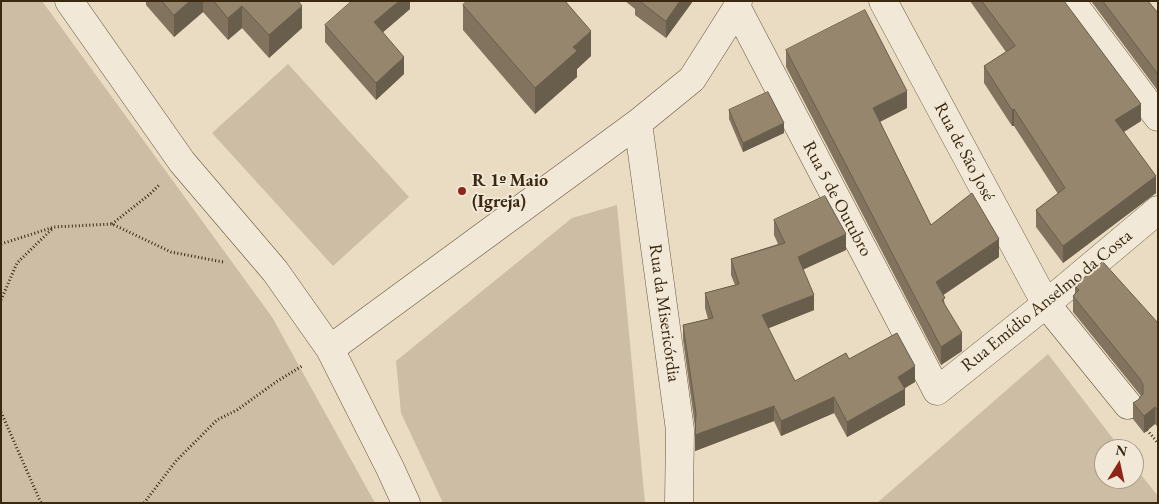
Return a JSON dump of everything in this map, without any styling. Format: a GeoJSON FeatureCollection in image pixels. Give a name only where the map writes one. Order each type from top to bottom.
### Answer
{"type":"FeatureCollection","features":[{"type":"Feature","properties":{"kind":"street"},"geometry":{"type":"LineString","coordinates":[[69,1],[182,162],[275,271],[330,349],[406,503]]}},
{"type":"Feature","properties":{"kind":"street","name":"Rua de São José"},"geometry":{"type":"LineString","coordinates":[[883,1],[1046,304],[1128,405]]}},
{"type":"Feature","properties":{"kind":"street"},"geometry":{"type":"LineString","coordinates":[[1072,1],[1158,117]]}},
{"type":"Feature","properties":{"kind":"street"},"geometry":{"type":"LineString","coordinates":[[330,349],[638,124],[692,79],[738,4]]}},
{"type":"Feature","properties":{"kind":"street","name":"Rua 5 de Outubro"},"geometry":{"type":"LineString","coordinates":[[738,4],[937,391]]}},
{"type":"Feature","properties":{"kind":"street","name":"Rua da Misericórdia"},"geometry":{"type":"LineString","coordinates":[[638,124],[680,430],[679,503]]}},
{"type":"Feature","properties":{"kind":"street","name":"Rua Emídio Anselmo da Costa"},"geometry":{"type":"LineString","coordinates":[[937,391],[1046,304],[1158,210]]}},
{"type":"Feature","properties":{"kind":"path"},"geometry":{"type":"LineString","coordinates":[[112,224],[150,194],[182,162]]}},
{"type":"Feature","properties":{"kind":"path"},"geometry":{"type":"LineString","coordinates":[[1,244],[54,228],[112,224],[171,252],[227,262]]}},
{"type":"Feature","properties":{"kind":"path"},"geometry":{"type":"LineString","coordinates":[[1,300],[17,263],[54,228]]}},
{"type":"Feature","properties":{"kind":"path"},"geometry":{"type":"LineString","coordinates":[[144,503],[176,461],[217,420],[237,410],[276,382],[330,349]]}},
{"type":"Feature","properties":{"kind":"path"},"geometry":{"type":"LineString","coordinates":[[1,412],[41,503]]}},
{"type":"Feature","properties":{"kind":"shaded area"},"geometry":{"type":"Polygon","coordinates":[[[1,1],[42,1],[272,317],[375,503],[1,503],[1,1]]]}},
{"type":"Feature","properties":{"kind":"shaded area"},"geometry":{"type":"Polygon","coordinates":[[[288,64],[409,197],[333,266],[212,133],[288,64]]]}},
{"type":"Feature","properties":{"kind":"shaded area"},"geometry":{"type":"Polygon","coordinates":[[[617,205],[645,503],[443,503],[401,413],[396,361],[572,218],[617,205]]]}},
{"type":"Feature","properties":{"kind":"shaded area"},"geometry":{"type":"Polygon","coordinates":[[[1048,354],[1113,439],[1094,439],[1094,489],[1144,489],[1144,478],[1158,496],[1158,503],[877,503],[1048,354]]]}},
{"type":"Feature","properties":{"kind":"building"},"geometry":{"type":"Polygon","coordinates":[[[162,1],[190,1],[174,15],[162,1]]]}},
{"type":"Feature","properties":{"kind":"building"},"geometry":{"type":"Polygon","coordinates":[[[214,1],[298,1],[302,6],[269,35],[242,6],[228,18],[214,1]]]}},
{"type":"Feature","properties":{"kind":"building"},"geometry":{"type":"Polygon","coordinates":[[[352,1],[399,1],[374,22],[404,57],[376,83],[325,25],[352,1]]]}},
{"type":"Feature","properties":{"kind":"building"},"geometry":{"type":"Polygon","coordinates":[[[467,1],[565,1],[591,31],[573,47],[577,51],[535,88],[463,5],[467,1]]]}},
{"type":"Feature","properties":{"kind":"building"},"geometry":{"type":"Polygon","coordinates":[[[640,1],[680,1],[666,21],[640,1]]]}},
{"type":"Feature","properties":{"kind":"building"},"geometry":{"type":"Polygon","coordinates":[[[982,1],[1064,1],[1141,104],[1115,120],[1156,176],[1063,246],[1036,210],[1065,188],[984,66],[1015,46],[982,1]]]}},
{"type":"Feature","properties":{"kind":"building"},"geometry":{"type":"Polygon","coordinates":[[[1103,1],[1148,1],[1158,13],[1158,74],[1103,1]]]}},
{"type":"Feature","properties":{"kind":"building"},"geometry":{"type":"Polygon","coordinates":[[[865,10],[907,91],[873,108],[931,225],[972,193],[999,239],[936,282],[945,298],[942,300],[962,333],[941,347],[786,50],[865,10]]]}},
{"type":"Feature","properties":{"kind":"building"},"geometry":{"type":"Polygon","coordinates":[[[768,92],[784,123],[743,143],[729,110],[768,92]]]}},
{"type":"Feature","properties":{"kind":"building"},"geometry":{"type":"Polygon","coordinates":[[[825,196],[846,234],[798,257],[814,295],[762,315],[795,381],[846,353],[849,359],[897,333],[915,366],[898,377],[905,389],[847,422],[834,397],[781,421],[774,406],[695,435],[696,413],[683,325],[713,318],[705,293],[739,284],[731,259],[785,243],[774,220],[825,196]]]}},
{"type":"Feature","properties":{"kind":"building"},"geometry":{"type":"Polygon","coordinates":[[[1103,262],[1158,323],[1158,411],[1155,407],[1144,416],[1133,403],[1143,394],[1143,385],[1140,379],[1073,296],[1079,290],[1075,286],[1103,262]]]}},
{"type":"Feature","properties":{"kind":"place","name":"R 1º Maio (Igreja)"},"geometry":{"type":"Point","coordinates":[462,191]}}]}
